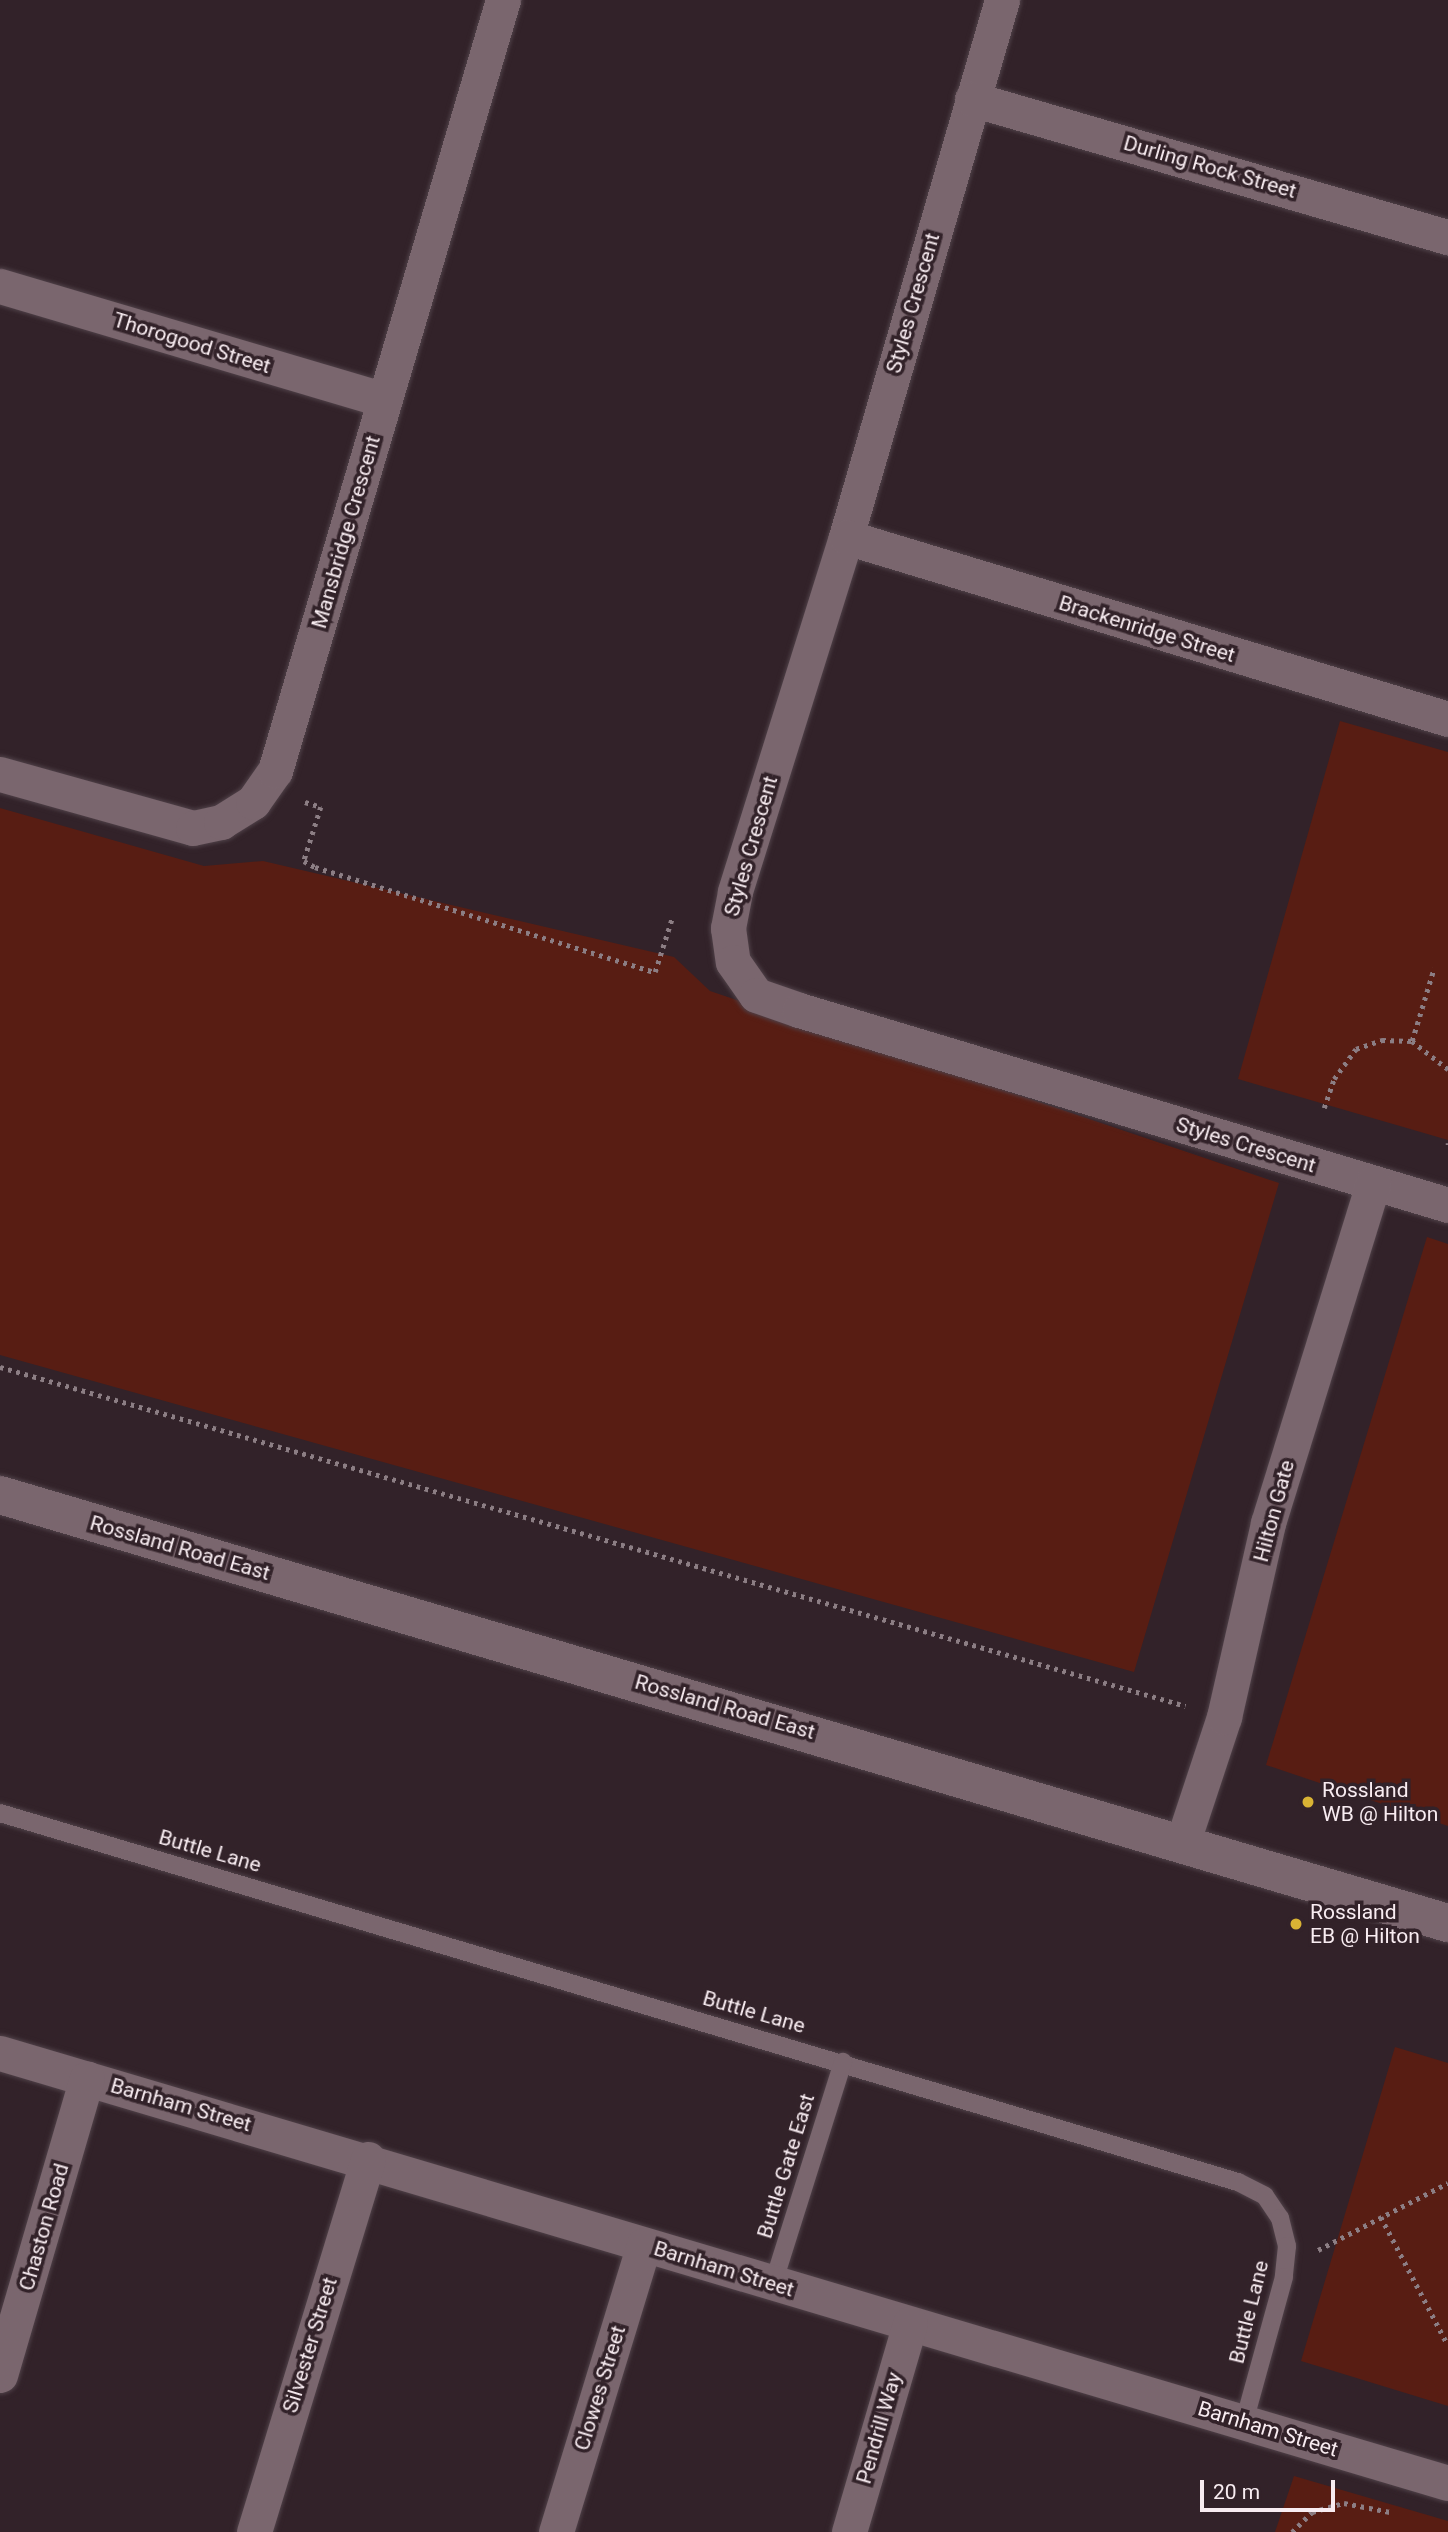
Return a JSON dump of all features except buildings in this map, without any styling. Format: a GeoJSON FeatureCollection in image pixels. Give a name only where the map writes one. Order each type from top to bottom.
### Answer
{"type":"FeatureCollection","features":[{"type":"Feature","properties":{"kind":"main road","name":"Rossland Road East"},"geometry":{"type":"LineString","coordinates":[[0,1495],[1183,1841],[1448,1923]]}},
{"type":"Feature","properties":{"kind":"street","name":"Mansbridge Crescent"},"geometry":{"type":"LineString","coordinates":[[0,774],[193,828],[221,822],[253,802],[275,771],[503,0]]}},
{"type":"Feature","properties":{"kind":"street","name":"Styles Crescent"},"geometry":{"type":"LineString","coordinates":[[1002,0],[846,537],[728,928],[733,962],[756,995],[1448,1205]]}},
{"type":"Feature","properties":{"kind":"street","name":"Durling Rock Street"},"geometry":{"type":"LineString","coordinates":[[972,99],[1448,237]]}},
{"type":"Feature","properties":{"kind":"street","name":"Thorogood Street"},"geometry":{"type":"LineString","coordinates":[[0,286],[384,400]]}},
{"type":"Feature","properties":{"kind":"street","name":"Brackenridge Street"},"geometry":{"type":"LineString","coordinates":[[846,537],[1448,719]]}},
{"type":"Feature","properties":{"kind":"street","name":"Hilton Gate"},"geometry":{"type":"LineString","coordinates":[[1183,1841],[1224,1717],[1268,1523],[1373,1182]]}},
{"type":"Feature","properties":{"kind":"street","name":"Barnham Street"},"geometry":{"type":"LineString","coordinates":[[0,2053],[368,2159],[773,2284],[1448,2483]]}},
{"type":"Feature","properties":{"kind":"street","name":"Chaston Road"},"geometry":{"type":"LineString","coordinates":[[0,2375],[87,2078]]}},
{"type":"Feature","properties":{"kind":"street","name":"Silvester Street"},"geometry":{"type":"LineString","coordinates":[[254,2532],[368,2159]]}},
{"type":"Feature","properties":{"kind":"street","name":"Clowes Street"},"geometry":{"type":"LineString","coordinates":[[556,2532],[644,2245]]}},
{"type":"Feature","properties":{"kind":"street","name":"Pendrill Way"},"geometry":{"type":"LineString","coordinates":[[849,2532],[910,2324]]}},
{"type":"Feature","properties":{"kind":"lane","name":"Buttle Lane"},"geometry":{"type":"LineString","coordinates":[[0,1813],[843,2062],[1238,2182],[1265,2196],[1280,2218],[1286,2256],[1244,2422]]}},
{"type":"Feature","properties":{"kind":"lane","name":"Buttle Gate East"},"geometry":{"type":"LineString","coordinates":[[773,2284],[843,2062]]}},
{"type":"Feature","properties":{"kind":"path"},"geometry":{"type":"LineString","coordinates":[[305,802],[321,807],[303,861],[315,867],[655,972],[672,918]]}},
{"type":"Feature","properties":{"kind":"path"},"geometry":{"type":"LineString","coordinates":[[1412,1041],[1434,968]]}},
{"type":"Feature","properties":{"kind":"path"},"geometry":{"type":"LineString","coordinates":[[1324,1108],[1334,1079],[1356,1049],[1382,1040],[1412,1041],[1448,1069]]}},
{"type":"Feature","properties":{"kind":"path"},"geometry":{"type":"LineString","coordinates":[[0,1367],[1224,1717]]}},
{"type":"Feature","properties":{"kind":"path"},"geometry":{"type":"LineString","coordinates":[[1317,2250],[1448,2183]]}},
{"type":"Feature","properties":{"kind":"path"},"geometry":{"type":"LineString","coordinates":[[1381,2217],[1448,2345]]}},
{"type":"Feature","properties":{"kind":"path"},"geometry":{"type":"LineString","coordinates":[[1292,2532],[1312,2512],[1344,2504],[1402,2514]]}},
{"type":"Feature","properties":{"kind":"shaded area"},"geometry":{"type":"Polygon","coordinates":[[[1340,721],[1448,752],[1448,1140],[1238,1079],[1340,721]]]}},
{"type":"Feature","properties":{"kind":"shaded area"},"geometry":{"type":"Polygon","coordinates":[[[0,808],[204,866],[263,861],[674,957],[710,991],[1279,1183],[1134,1672],[0,1355],[0,808]]]}},
{"type":"Feature","properties":{"kind":"shaded area"},"geometry":{"type":"Polygon","coordinates":[[[1427,1237],[1448,1244],[1448,1826],[1266,1765],[1427,1237]]]}},
{"type":"Feature","properties":{"kind":"shaded area"},"geometry":{"type":"Polygon","coordinates":[[[1395,2047],[1448,2063],[1448,2406],[1301,2361],[1395,2047]]]}},
{"type":"Feature","properties":{"kind":"shaded area"},"geometry":{"type":"Polygon","coordinates":[[[1294,2476],[1448,2521],[1448,2532],[1275,2532],[1294,2476]]]}},
{"type":"Feature","properties":{"kind":"place","name":"Rossland WB @ Hilton"},"geometry":{"type":"Point","coordinates":[1308,1802]}},
{"type":"Feature","properties":{"kind":"place","name":"Rossland EB @ Hilton"},"geometry":{"type":"Point","coordinates":[1296,1924]}}]}
